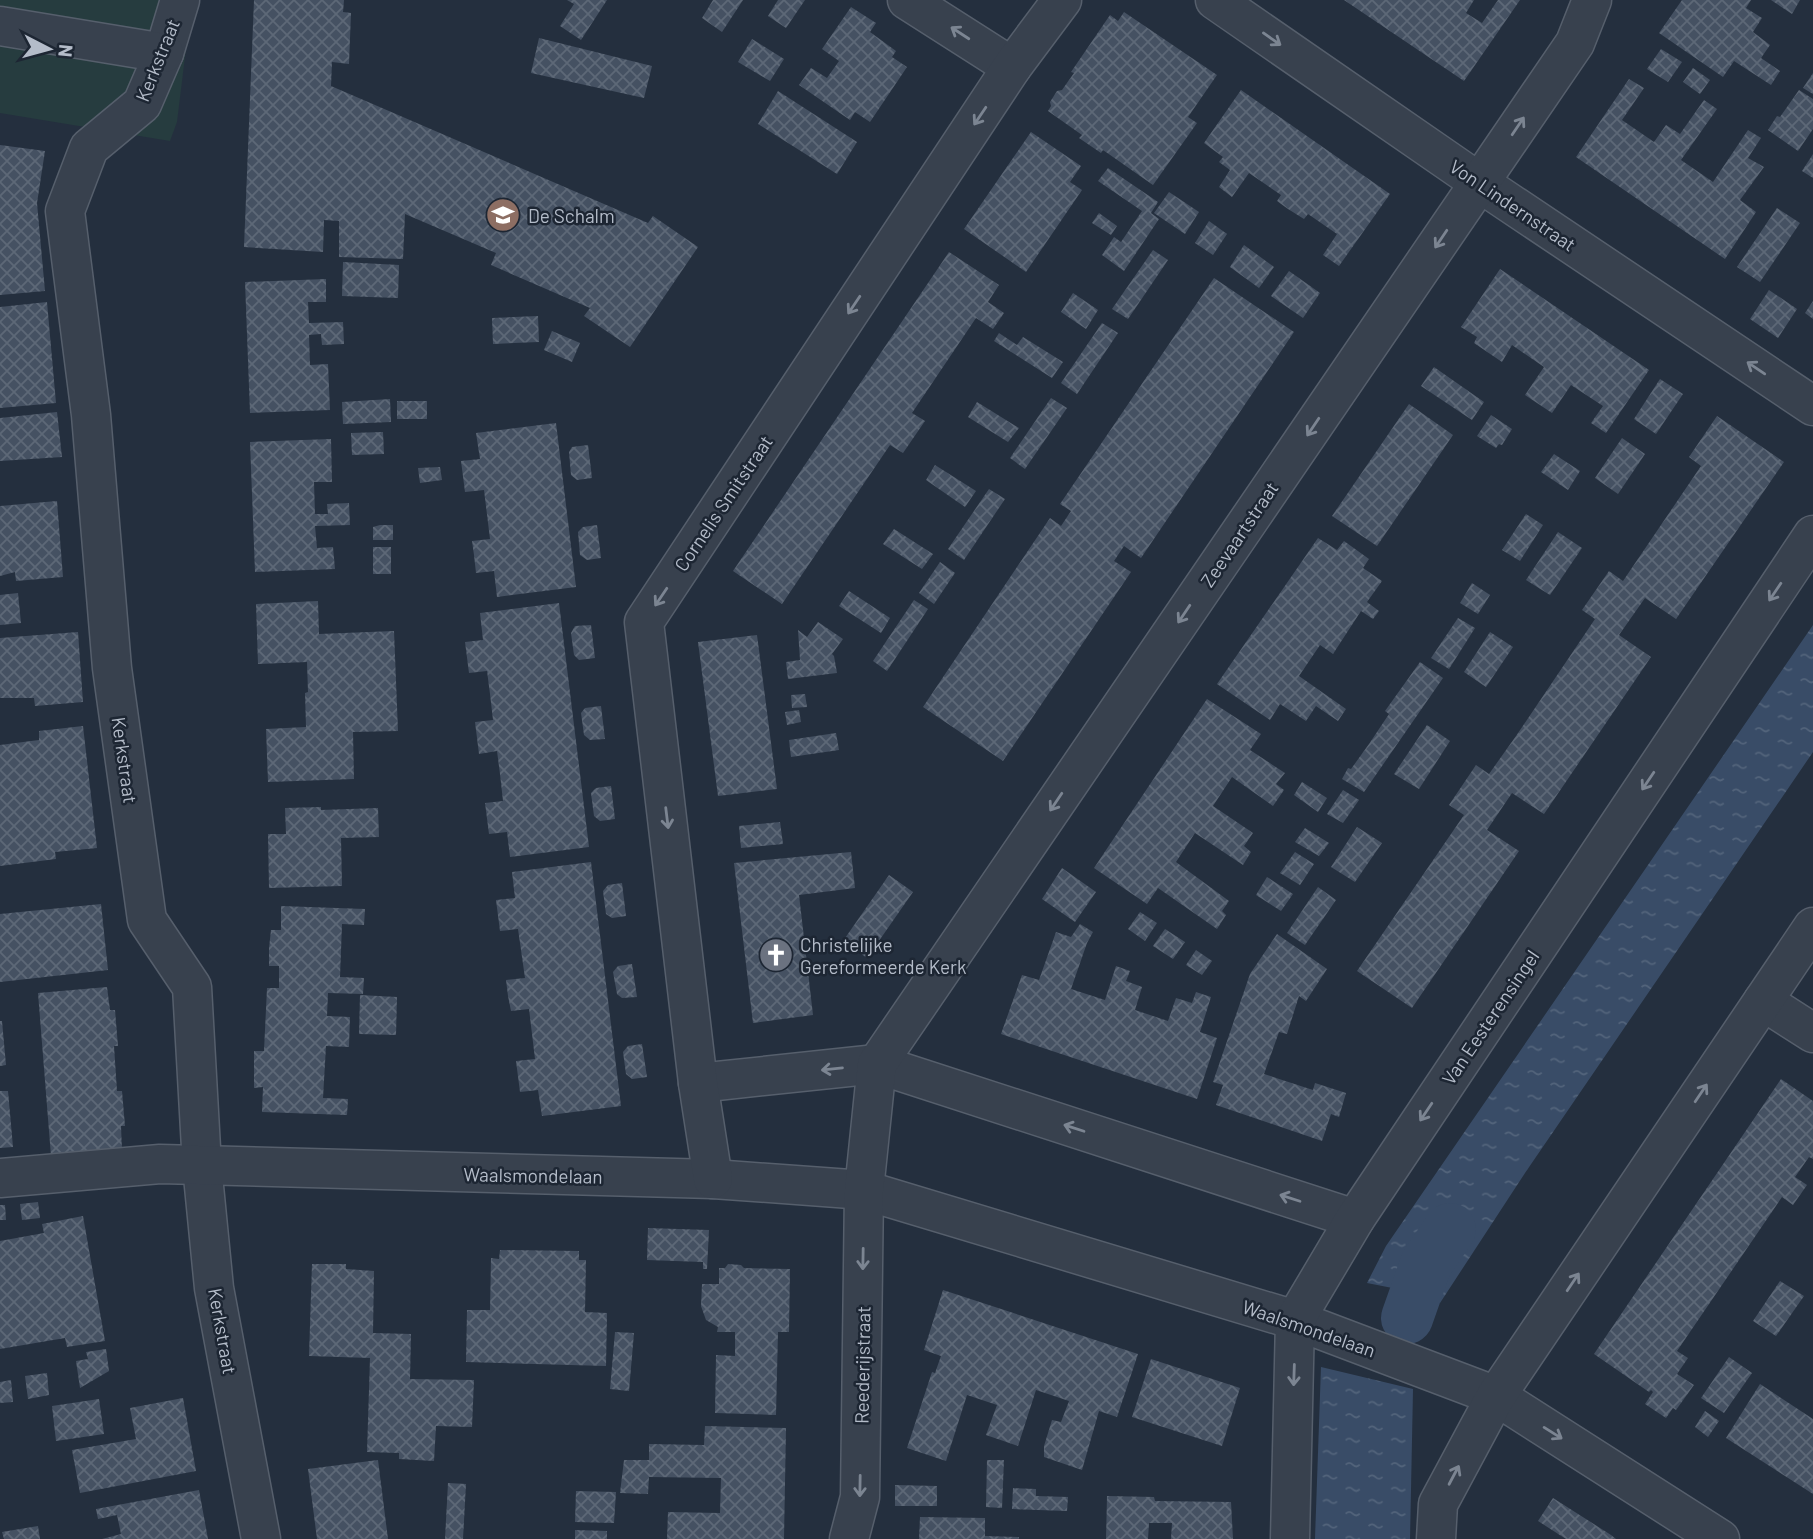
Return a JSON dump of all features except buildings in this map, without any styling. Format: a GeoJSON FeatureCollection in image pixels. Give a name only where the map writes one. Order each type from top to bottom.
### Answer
{"type":"FeatureCollection","features":[{"type":"Feature","properties":{"kind":"street","name":"Kerkstraat"},"geometry":{"type":"LineString","coordinates":[[180,0],[164,53],[142,104],[89,148],[65,211],[91,415],[112,668],[147,920],[192,987],[202,1166],[214,1288],[261,1539]]}},
{"type":"Feature","properties":{"kind":"street"},"geometry":{"type":"LineString","coordinates":[[907,0],[1012,67]]}},
{"type":"Feature","properties":{"kind":"street","name":"Cornelis Smitstraat"},"geometry":{"type":"LineString","coordinates":[[713,1179],[698,1083],[644,622],[1012,67],[1062,0]]}},
{"type":"Feature","properties":{"kind":"street","name":"Von Lindernstraat"},"geometry":{"type":"LineString","coordinates":[[1215,0],[1480,183],[1813,406]]}},
{"type":"Feature","properties":{"kind":"street","name":"Zeevaartstraat"},"geometry":{"type":"LineString","coordinates":[[877,1064],[1575,43],[1592,0]]}},
{"type":"Feature","properties":{"kind":"street"},"geometry":{"type":"LineString","coordinates":[[0,26],[164,53]]}},
{"type":"Feature","properties":{"kind":"street","name":"Van Eesterensingel"},"geometry":{"type":"LineString","coordinates":[[1290,1539],[1296,1320],[1355,1219],[1813,535]]}},
{"type":"Feature","properties":{"kind":"street"},"geometry":{"type":"LineString","coordinates":[[1436,1539],[1438,1504],[1496,1396],[1813,927]]}},
{"type":"Feature","properties":{"kind":"street"},"geometry":{"type":"LineString","coordinates":[[1763,1001],[1813,1033]]}},
{"type":"Feature","properties":{"kind":"street"},"geometry":{"type":"LineString","coordinates":[[864,1190],[877,1064]]}},
{"type":"Feature","properties":{"kind":"street"},"geometry":{"type":"LineString","coordinates":[[698,1083],[877,1064],[1355,1219]]}},
{"type":"Feature","properties":{"kind":"street","name":"Waalsmondelaan"},"geometry":{"type":"LineString","coordinates":[[0,1178],[160,1164],[713,1179],[864,1190],[1296,1320],[1496,1396],[1720,1539]]}},
{"type":"Feature","properties":{"kind":"street","name":"Reederijstraat"},"geometry":{"type":"LineString","coordinates":[[849,1539],[860,1497],[864,1190]]}},
{"type":"Feature","properties":{"kind":"green space"},"geometry":{"type":"Polygon","coordinates":[[[0,0],[192,0],[177,122],[170,141],[0,113],[0,0]]]}},
{"type":"Feature","properties":{"kind":"water"},"geometry":{"type":"Polygon","coordinates":[[[1813,625],[1813,752],[1525,1173],[1440,1303],[1418,1293],[1367,1283],[1386,1246],[1813,625]]]}},
{"type":"Feature","properties":{"kind":"water"},"geometry":{"type":"Polygon","coordinates":[[[1321,1367],[1413,1389],[1410,1539],[1315,1539],[1321,1367]]]}},
{"type":"Feature","properties":{"kind":"waterway"},"geometry":{"type":"LineString","coordinates":[[1407,1318],[1426,1264],[1450,1229]]}},
{"type":"Feature","properties":{"kind":"place","name":"De Schalm"},"geometry":{"type":"Point","coordinates":[503,215]}},
{"type":"Feature","properties":{"kind":"place","name":"Christelijke Gereformeerde Kerk"},"geometry":{"type":"Point","coordinates":[776,955]}}]}
